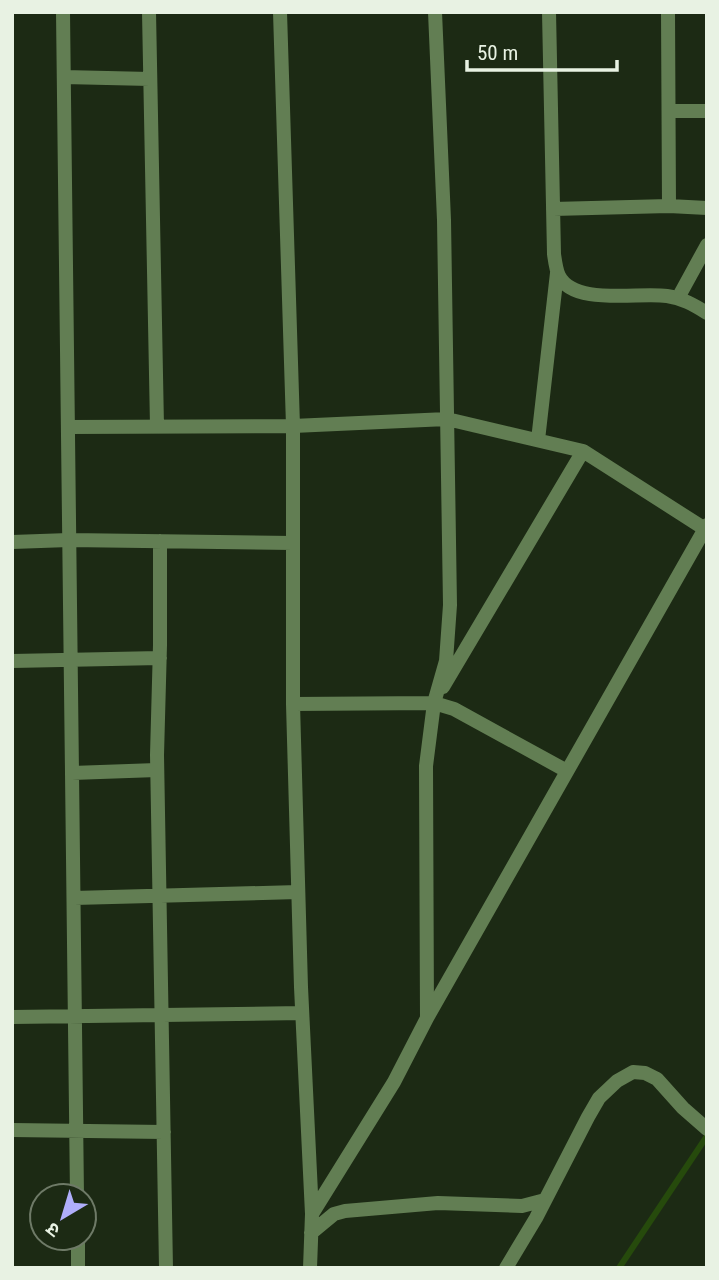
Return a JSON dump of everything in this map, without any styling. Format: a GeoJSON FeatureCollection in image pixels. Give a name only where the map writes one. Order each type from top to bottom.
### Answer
{"type":"FeatureCollection","features":[{"type":"Feature","properties":{"kind":"street"},"geometry":{"type":"LineString","coordinates":[[63,12],[77,1182]]}},
{"type":"Feature","properties":{"kind":"street"},"geometry":{"type":"LineString","coordinates":[[149,12],[157,426]]}},
{"type":"Feature","properties":{"kind":"street"},"geometry":{"type":"LineString","coordinates":[[280,12],[293,426],[293,704],[302,1013],[312,1214],[310,1268]]}},
{"type":"Feature","properties":{"kind":"street"},"geometry":{"type":"LineString","coordinates":[[427,1018],[426,766],[433,703],[446,661],[450,605],[444,220],[435,12]]}},
{"type":"Feature","properties":{"kind":"street"},"geometry":{"type":"LineString","coordinates":[[538,440],[557,274],[549,12]]}},
{"type":"Feature","properties":{"kind":"street"},"geometry":{"type":"LineString","coordinates":[[668,12],[669,206]]}},
{"type":"Feature","properties":{"kind":"street"},"geometry":{"type":"LineString","coordinates":[[64,77],[150,79]]}},
{"type":"Feature","properties":{"kind":"street"},"geometry":{"type":"LineString","coordinates":[[669,111],[707,111]]}},
{"type":"Feature","properties":{"kind":"street"},"geometry":{"type":"LineString","coordinates":[[553,209],[669,206],[707,208]]}},
{"type":"Feature","properties":{"kind":"street"},"geometry":{"type":"LineString","coordinates":[[678,298],[707,245]]}},
{"type":"Feature","properties":{"kind":"street"},"geometry":{"type":"LineString","coordinates":[[557,274],[572,290],[588,295],[665,296],[678,298],[707,313]]}},
{"type":"Feature","properties":{"kind":"street"},"geometry":{"type":"LineString","coordinates":[[68,426],[293,426],[447,419],[583,451],[706,527],[427,1018],[394,1082],[312,1214]]}},
{"type":"Feature","properties":{"kind":"street"},"geometry":{"type":"LineString","coordinates":[[433,703],[583,451]]}},
{"type":"Feature","properties":{"kind":"street"},"geometry":{"type":"LineString","coordinates":[[12,542],[69,540],[293,543]]}},
{"type":"Feature","properties":{"kind":"street"},"geometry":{"type":"LineString","coordinates":[[160,541],[157,770],[166,1268]]}},
{"type":"Feature","properties":{"kind":"street"},"geometry":{"type":"LineString","coordinates":[[12,661],[160,658]]}},
{"type":"Feature","properties":{"kind":"street"},"geometry":{"type":"LineString","coordinates":[[293,704],[433,703],[454,709],[567,771]]}},
{"type":"Feature","properties":{"kind":"street"},"geometry":{"type":"LineString","coordinates":[[72,773],[157,770]]}},
{"type":"Feature","properties":{"kind":"street"},"geometry":{"type":"LineString","coordinates":[[74,898],[298,892]]}},
{"type":"Feature","properties":{"kind":"street"},"geometry":{"type":"LineString","coordinates":[[12,1017],[302,1013]]}},
{"type":"Feature","properties":{"kind":"street"},"geometry":{"type":"LineString","coordinates":[[506,1268],[599,1098],[617,1080],[633,1072],[645,1073],[657,1079],[683,1108],[707,1129]]}},
{"type":"Feature","properties":{"kind":"street"},"geometry":{"type":"LineString","coordinates":[[12,1130],[164,1132]]}},
{"type":"Feature","properties":{"kind":"street"},"geometry":{"type":"LineString","coordinates":[[311,1233],[334,1214],[345,1211],[438,1203],[522,1206],[545,1200]]}},
{"type":"Feature","properties":{"kind":"waterway"},"geometry":{"type":"LineString","coordinates":[[619,1268],[707,1136]]}}]}
